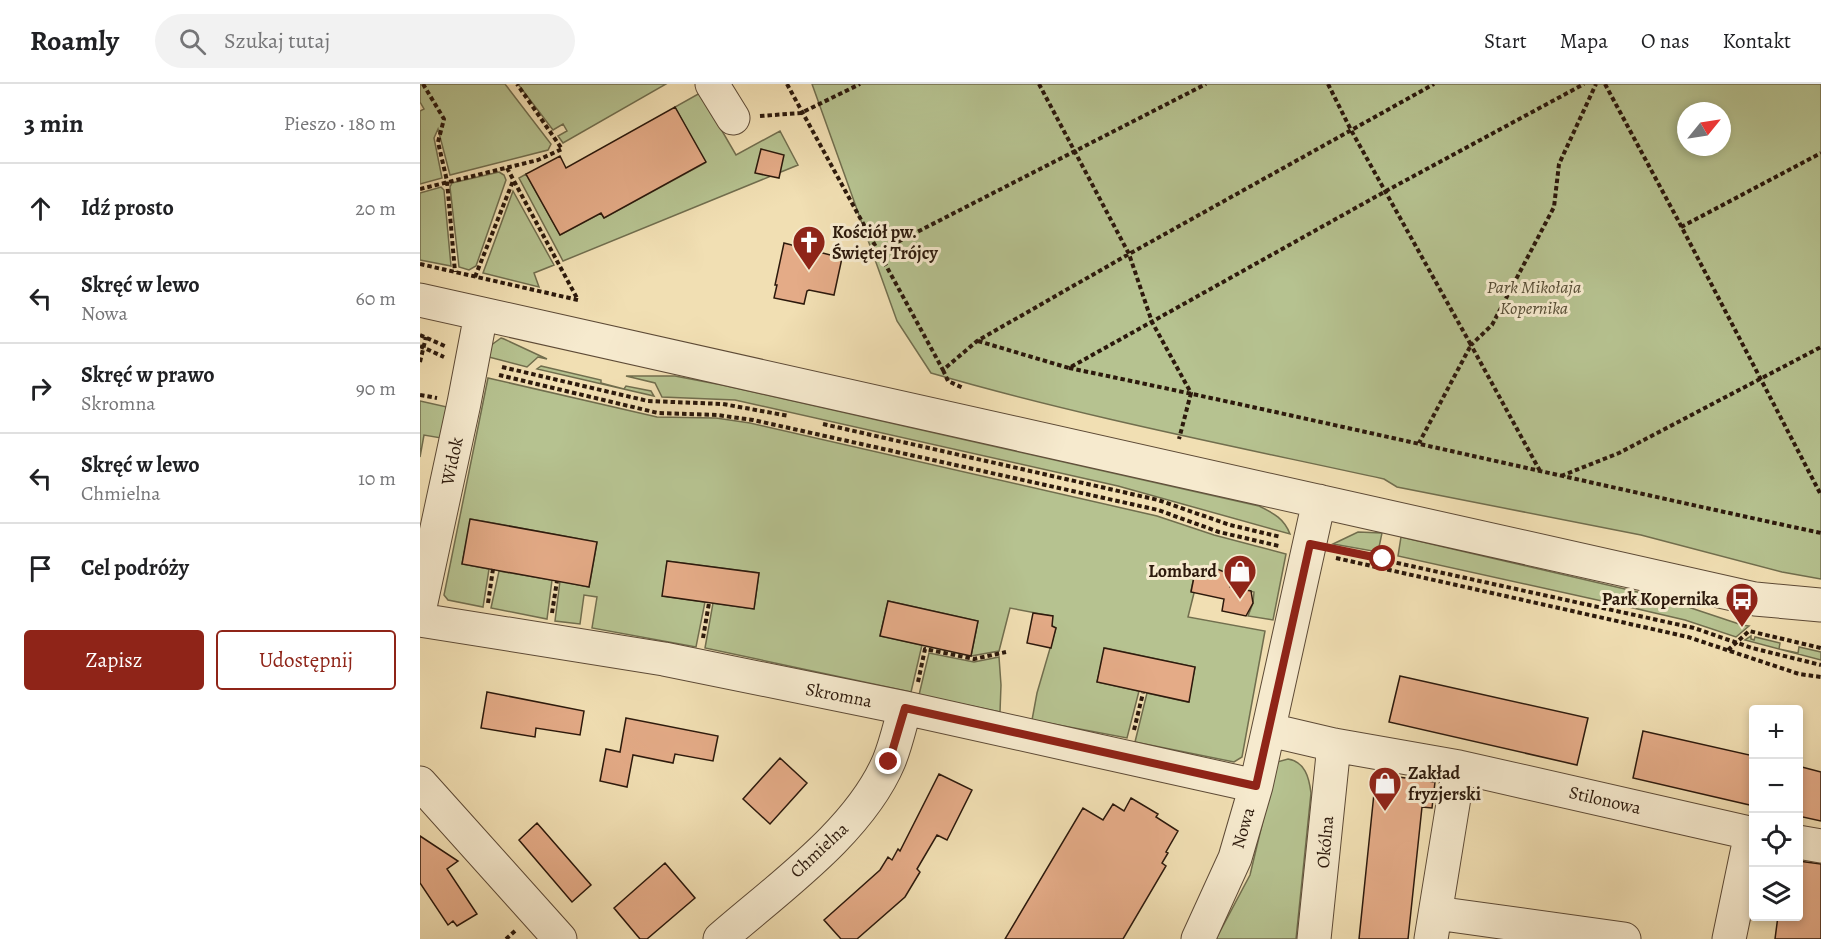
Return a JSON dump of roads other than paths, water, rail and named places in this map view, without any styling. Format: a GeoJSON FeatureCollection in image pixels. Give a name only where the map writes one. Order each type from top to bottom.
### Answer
{"type":"FeatureCollection","features":[{"type":"Feature","properties":{"kind":"street"},"geometry":{"type":"LineString","coordinates":[[712,84],[733,118]]}},
{"type":"Feature","properties":{"kind":"street"},"geometry":{"type":"LineString","coordinates":[[420,300],[1755,599],[1821,605]]}},
{"type":"Feature","properties":{"kind":"street","name":"Widok"},"geometry":{"type":"LineString","coordinates":[[420,607],[481,314]]}},
{"type":"Feature","properties":{"kind":"street","name":"Nowa"},"geometry":{"type":"LineString","coordinates":[[1198,939],[1235,858],[1256,786],[1319,501]]}},
{"type":"Feature","properties":{"kind":"street"},"geometry":{"type":"LineString","coordinates":[[1755,599],[1794,615],[1821,621]]}},
{"type":"Feature","properties":{"kind":"street","name":"Skromna"},"geometry":{"type":"LineString","coordinates":[[420,620],[911,699],[1256,786]]}},
{"type":"Feature","properties":{"kind":"street","name":"Chmielna"},"geometry":{"type":"LineString","coordinates":[[720,939],[840,835],[866,800],[889,762],[911,699]]}},
{"type":"Feature","properties":{"kind":"street","name":"Stilonowa"},"geometry":{"type":"LineString","coordinates":[[1270,730],[1334,745],[1459,767],[1749,832]]}},
{"type":"Feature","properties":{"kind":"street","name":"Okólna"},"geometry":{"type":"LineString","coordinates":[[1314,939],[1334,745]]}},
{"type":"Feature","properties":{"kind":"street"},"geometry":{"type":"LineString","coordinates":[[1459,767],[1434,926],[1624,939]]}},
{"type":"Feature","properties":{"kind":"street"},"geometry":{"type":"LineString","coordinates":[[420,783],[560,939]]}},
{"type":"Feature","properties":{"kind":"street"},"geometry":{"type":"LineString","coordinates":[[1803,843],[1821,846]]}},
{"type":"Feature","properties":{"kind":"street","name":"Stilonowa"},"geometry":{"type":"LineString","coordinates":[[1729,939],[1749,847]]}},
{"type":"Feature","properties":{"kind":"place","name":"Kościół pw. Świętej Trójcy"},"geometry":{"type":"Point","coordinates":[809,271]}},
{"type":"Feature","properties":{"kind":"place","name":"Lombard"},"geometry":{"type":"Point","coordinates":[1240,600]}},
{"type":"Feature","properties":{"kind":"place","name":"Park Kopernika"},"geometry":{"type":"Point","coordinates":[1742,628]}},
{"type":"Feature","properties":{"kind":"place","name":"Zakład fryzjerski"},"geometry":{"type":"Point","coordinates":[1385,812]}},
{"type":"Feature","properties":{"kind":"park label","name":"Park Mikołaja Kopernika"},"geometry":{"type":"Point","coordinates":[1534,297]}}]}
